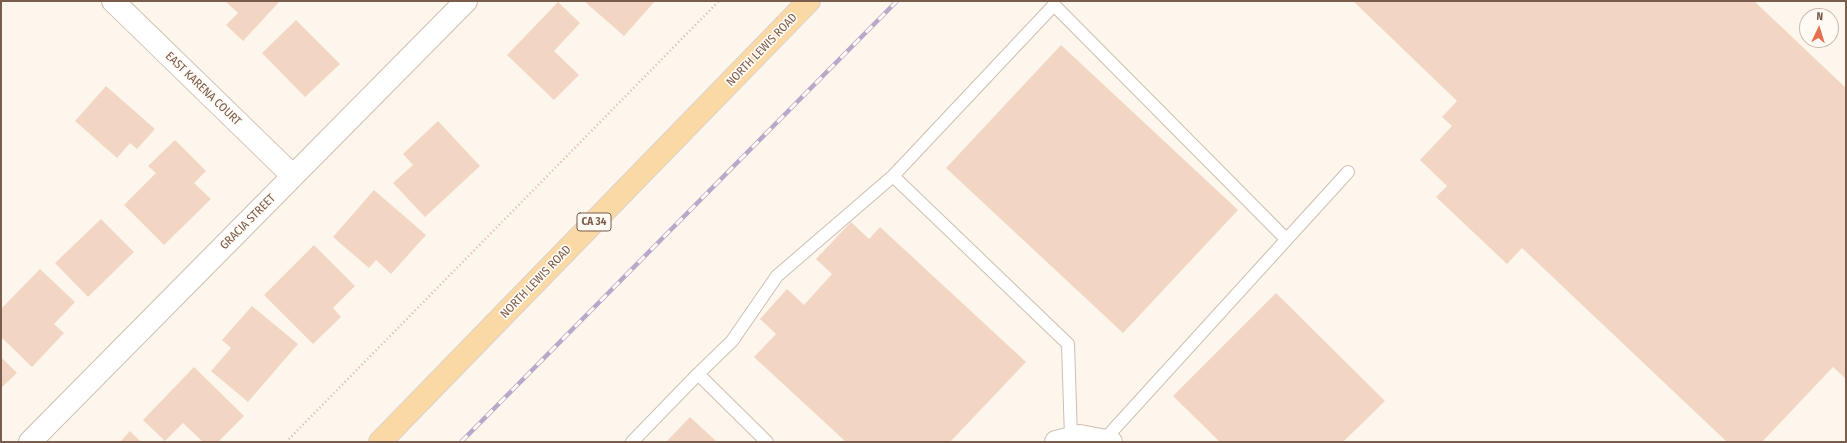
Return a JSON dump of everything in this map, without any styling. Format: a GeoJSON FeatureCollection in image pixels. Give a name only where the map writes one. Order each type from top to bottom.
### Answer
{"type":"FeatureCollection","features":[{"type":"Feature","properties":{"kind":"main road","name":"NORTH LEWIS ROAD"},"geometry":{"type":"LineString","coordinates":[[380,442],[809,1]]}},
{"type":"Feature","properties":{"kind":"street","name":"EAST KARENA COURT"},"geometry":{"type":"LineString","coordinates":[[113,1],[293,176]]}},
{"type":"Feature","properties":{"kind":"street","name":"GRACIA STREET"},"geometry":{"type":"LineString","coordinates":[[30,442],[466,1]]}},
{"type":"Feature","properties":{"kind":"street"},"geometry":{"type":"LineString","coordinates":[[1069,439],[1107,441]]}},
{"type":"Feature","properties":{"kind":"lane"},"geometry":{"type":"LineString","coordinates":[[632,442],[732,341],[777,276],[893,176],[1054,6],[1286,239]]}},
{"type":"Feature","properties":{"kind":"lane"},"geometry":{"type":"LineString","coordinates":[[1107,441],[1286,239],[1348,172]]}},
{"type":"Feature","properties":{"kind":"lane"},"geometry":{"type":"LineString","coordinates":[[893,176],[1068,344],[1069,439]]}},
{"type":"Feature","properties":{"kind":"lane"},"geometry":{"type":"LineString","coordinates":[[698,374],[767,442]]}},
{"type":"Feature","properties":{"kind":"path"},"geometry":{"type":"LineString","coordinates":[[286,442],[719,1]]}},
{"type":"Feature","properties":{"kind":"building"},"geometry":{"type":"Polygon","coordinates":[[[225,1],[280,1],[243,41],[226,25],[238,13],[225,1]]]}},
{"type":"Feature","properties":{"kind":"building"},"geometry":{"type":"Polygon","coordinates":[[[584,1],[655,1],[624,36],[584,1]]]}},
{"type":"Feature","properties":{"kind":"building"},"geometry":{"type":"Polygon","coordinates":[[[1353,1],[1754,1],[1799,44],[1799,48],[1804,48],[1846,88],[1846,379],[1833,367],[1762,442],[1727,442],[1522,248],[1507,264],[1436,197],[1447,186],[1420,160],[1452,126],[1442,117],[1457,101],[1353,1]]]}},
{"type":"Feature","properties":{"kind":"building"},"geometry":{"type":"Polygon","coordinates":[[[558,2],[580,23],[554,51],[579,75],[554,100],[507,55],[558,2]]]}},
{"type":"Feature","properties":{"kind":"building"},"geometry":{"type":"Polygon","coordinates":[[[296,20],[340,64],[305,97],[262,53],[296,20]]]}},
{"type":"Feature","properties":{"kind":"building"},"geometry":{"type":"Polygon","coordinates":[[[1061,45],[1238,210],[1123,333],[946,168],[1061,45]]]}},
{"type":"Feature","properties":{"kind":"building"},"geometry":{"type":"Polygon","coordinates":[[[106,86],[155,129],[137,149],[130,143],[117,158],[75,121],[106,86]]]}},
{"type":"Feature","properties":{"kind":"building"},"geometry":{"type":"Polygon","coordinates":[[[438,121],[480,166],[425,217],[393,183],[413,165],[403,154],[438,121]]]}},
{"type":"Feature","properties":{"kind":"building"},"geometry":{"type":"Polygon","coordinates":[[[175,140],[206,171],[194,183],[211,199],[164,245],[124,205],[156,173],[148,166],[175,140]]]}},
{"type":"Feature","properties":{"kind":"building"},"geometry":{"type":"Polygon","coordinates":[[[374,190],[426,235],[391,274],[376,260],[369,268],[333,237],[374,190]]]}},
{"type":"Feature","properties":{"kind":"building"},"geometry":{"type":"Polygon","coordinates":[[[101,219],[134,252],[88,297],[55,263],[101,219]]]}},
{"type":"Feature","properties":{"kind":"building"},"geometry":{"type":"Polygon","coordinates":[[[851,222],[869,239],[880,227],[1026,362],[950,442],[846,442],[754,357],[776,334],[760,319],[787,289],[804,305],[832,274],[816,259],[851,222]]]}},
{"type":"Feature","properties":{"kind":"building"},"geometry":{"type":"Polygon","coordinates":[[[314,245],[355,286],[333,308],[341,317],[313,344],[264,295],[314,245]]]}},
{"type":"Feature","properties":{"kind":"building"},"geometry":{"type":"Polygon","coordinates":[[[40,269],[75,302],[54,324],[64,333],[32,367],[1,337],[1,309],[40,269]]]}},
{"type":"Feature","properties":{"kind":"building"},"geometry":{"type":"Polygon","coordinates":[[[1276,293],[1385,401],[1343,442],[1220,442],[1173,396],[1276,293]]]}},
{"type":"Feature","properties":{"kind":"building"},"geometry":{"type":"Polygon","coordinates":[[[252,306],[298,344],[248,402],[211,371],[231,348],[222,340],[252,306]]]}},
{"type":"Feature","properties":{"kind":"building"},"geometry":{"type":"Polygon","coordinates":[[[1,357],[17,373],[1,388],[1,357]]]}},
{"type":"Feature","properties":{"kind":"building"},"geometry":{"type":"Polygon","coordinates":[[[194,367],[244,416],[218,442],[203,442],[183,423],[165,441],[143,420],[194,367]]]}},
{"type":"Feature","properties":{"kind":"building"},"geometry":{"type":"Polygon","coordinates":[[[690,417],[717,442],[666,442],[690,417]]]}},
{"type":"Feature","properties":{"kind":"building"},"geometry":{"type":"Polygon","coordinates":[[[130,431],[141,442],[120,442],[130,431]]]}},
{"type":"Feature","properties":{"kind":"railway"},"geometry":{"type":"LineString","coordinates":[[461,442],[897,1]]}}]}
